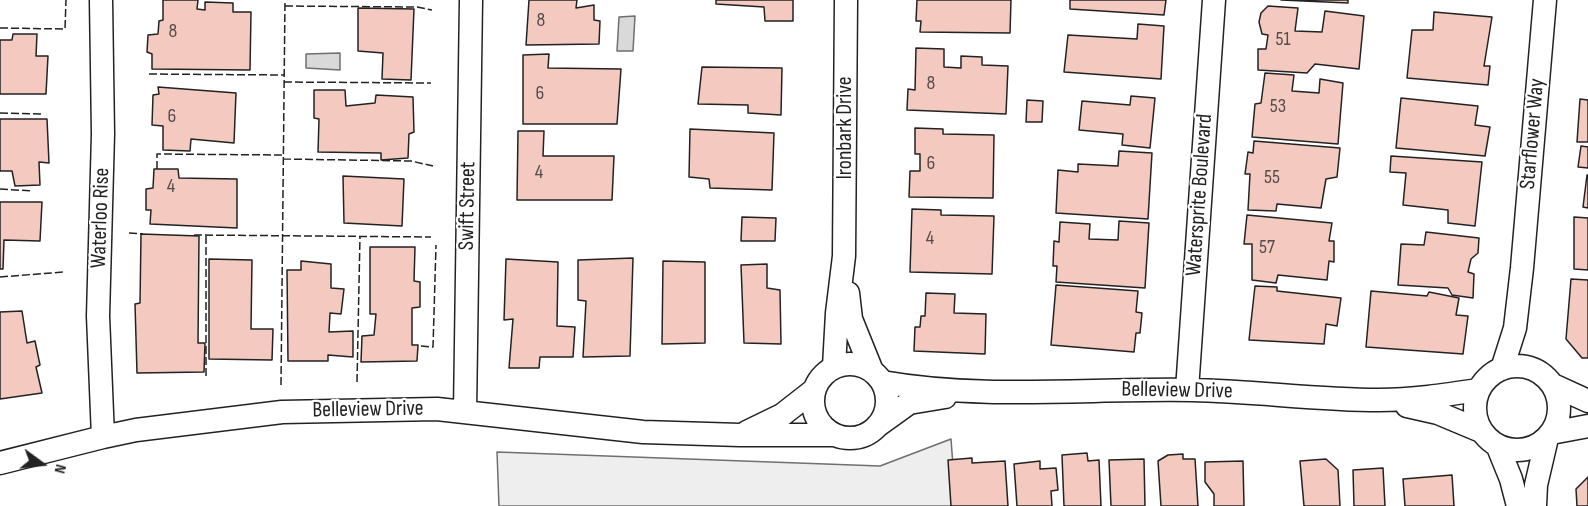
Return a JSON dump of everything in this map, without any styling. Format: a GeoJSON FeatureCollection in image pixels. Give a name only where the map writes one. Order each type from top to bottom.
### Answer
{"type":"FeatureCollection","features":[{"type":"Feature","properties":{"kind":"street","name":"Waterloo Rise"},"geometry":{"type":"LineString","coordinates":[[101,0],[103,134],[98,316],[103,437]]}},
{"type":"Feature","properties":{"kind":"street","name":"Swift Street"},"geometry":{"type":"LineString","coordinates":[[465,412],[471,0]]}},
{"type":"Feature","properties":{"kind":"street","name":"Ironbark Drive"},"geometry":{"type":"LineString","coordinates":[[834,367],[844,256],[846,0]]}},
{"type":"Feature","properties":{"kind":"street","name":"Watersprite Boulevard"},"geometry":{"type":"LineString","coordinates":[[1187,390],[1214,0]]}},
{"type":"Feature","properties":{"kind":"street","name":"Starflower Way"},"geometry":{"type":"LineString","coordinates":[[1502,369],[1515,328],[1522,268],[1545,0]]}},
{"type":"Feature","properties":{"kind":"street","name":"Ironbark Drive"},"geometry":{"type":"LineString","coordinates":[[844,256],[851,319],[877,376]]}},
{"type":"Feature","properties":{"kind":"street","name":"Starflower Way"},"geometry":{"type":"LineString","coordinates":[[1522,268],[1523,331],[1531,368]]}},
{"type":"Feature","properties":{"kind":"street"},"geometry":{"type":"LineString","coordinates":[[854,363],[864,366],[877,376],[886,393],[887,404],[884,416],[868,433],[845,438],[834,435],[818,421],[812,400],[814,390],[825,372],[834,367],[854,363]]}},
{"type":"Feature","properties":{"kind":"street"},"geometry":{"type":"LineString","coordinates":[[1553,385],[1558,400],[1557,423],[1549,436],[1539,445],[1513,451],[1498,447],[1481,431],[1475,418],[1474,404],[1478,390],[1491,375],[1502,369],[1515,366],[1531,368],[1553,385],[1588,400]]}},
{"type":"Feature","properties":{"kind":"street","name":"Belleview Drive"},"geometry":{"type":"LineString","coordinates":[[877,376],[909,386],[976,391],[1187,390],[1379,400],[1438,397],[1478,390]]}},
{"type":"Feature","properties":{"kind":"street","name":"Belleview Drive"},"geometry":{"type":"LineString","coordinates":[[740,435],[782,415],[814,390]]}},
{"type":"Feature","properties":{"kind":"street","name":"Belleview Drive"},"geometry":{"type":"LineString","coordinates":[[877,426],[909,403],[976,391]]}},
{"type":"Feature","properties":{"kind":"street","name":"Belleview Drive"},"geometry":{"type":"LineString","coordinates":[[1379,400],[1438,413],[1481,431]]}},
{"type":"Feature","properties":{"kind":"street","name":"Belleview Drive"},"geometry":{"type":"LineString","coordinates":[[0,463],[136,430],[282,412],[437,409],[643,432],[834,435]]}},
{"type":"Feature","properties":{"kind":"street"},"geometry":{"type":"LineString","coordinates":[[1549,436],[1588,426]]}},
{"type":"Feature","properties":{"kind":"street"},"geometry":{"type":"LineString","coordinates":[[1535,506],[1536,485],[1549,436]]}},
{"type":"Feature","properties":{"kind":"street"},"geometry":{"type":"LineString","coordinates":[[1498,447],[1511,479],[1518,506]]}},
{"type":"Feature","properties":{"kind":"shaded area"},"geometry":{"type":"Polygon","coordinates":[[[635,16],[633,51],[617,51],[619,17],[635,16]]]}},
{"type":"Feature","properties":{"kind":"shaded area"},"geometry":{"type":"Polygon","coordinates":[[[340,53],[340,70],[306,68],[306,54],[340,53]]]}},
{"type":"Feature","properties":{"kind":"shaded area"},"geometry":{"type":"Polygon","coordinates":[[[951,439],[956,506],[499,506],[497,452],[880,466],[951,439]]]}},
{"type":"Feature","properties":{"kind":"building"},"geometry":{"type":"Polygon","coordinates":[[[163,0],[198,0],[197,9],[205,10],[205,2],[233,3],[233,12],[251,12],[250,70],[152,69],[152,54],[147,52],[148,35],[158,34],[159,21],[163,20],[163,0]]]}},
{"type":"Feature","properties":{"kind":"building"},"geometry":{"type":"Polygon","coordinates":[[[529,0],[577,0],[576,8],[594,5],[594,20],[600,21],[599,44],[526,45],[529,0]]]}},
{"type":"Feature","properties":{"kind":"building"},"geometry":{"type":"Polygon","coordinates":[[[716,0],[793,0],[793,21],[765,21],[764,7],[716,4],[716,0]]]}},
{"type":"Feature","properties":{"kind":"building"},"geometry":{"type":"Polygon","coordinates":[[[917,0],[1011,0],[1010,33],[920,32],[921,21],[916,21],[917,0]]]}},
{"type":"Feature","properties":{"kind":"building"},"geometry":{"type":"Polygon","coordinates":[[[1070,0],[1166,0],[1164,15],[1070,9],[1070,0]]]}},
{"type":"Feature","properties":{"kind":"building"},"geometry":{"type":"Polygon","coordinates":[[[1281,0],[1348,0],[1348,3],[1281,0]]]}},
{"type":"Feature","properties":{"kind":"building"},"geometry":{"type":"Polygon","coordinates":[[[1268,6],[1298,8],[1295,31],[1322,32],[1325,11],[1364,16],[1359,69],[1315,64],[1307,73],[1258,70],[1258,49],[1266,49],[1268,35],[1262,34],[1259,22],[1261,13],[1268,6]]]}},
{"type":"Feature","properties":{"kind":"building"},"geometry":{"type":"Polygon","coordinates":[[[358,8],[414,9],[411,80],[382,79],[383,53],[358,51],[358,8]]]}},
{"type":"Feature","properties":{"kind":"building"},"geometry":{"type":"Polygon","coordinates":[[[1434,12],[1492,17],[1484,66],[1490,66],[1488,85],[1407,78],[1412,30],[1433,30],[1434,12]]]}},
{"type":"Feature","properties":{"kind":"building"},"geometry":{"type":"Polygon","coordinates":[[[1138,24],[1164,26],[1161,79],[1064,72],[1068,35],[1137,39],[1138,24]]]}},
{"type":"Feature","properties":{"kind":"building"},"geometry":{"type":"Polygon","coordinates":[[[13,34],[37,34],[36,56],[48,56],[46,94],[0,94],[0,40],[12,40],[13,34]]]}},
{"type":"Feature","properties":{"kind":"building"},"geometry":{"type":"Polygon","coordinates":[[[916,48],[944,49],[944,67],[961,68],[961,56],[982,57],[982,65],[1008,66],[1006,114],[907,110],[908,89],[915,90],[916,48]]]}},
{"type":"Feature","properties":{"kind":"building"},"geometry":{"type":"Polygon","coordinates":[[[549,54],[548,68],[621,69],[617,124],[523,124],[523,55],[549,54]]]}},
{"type":"Feature","properties":{"kind":"building"},"geometry":{"type":"Polygon","coordinates":[[[702,67],[782,68],[781,115],[748,113],[748,105],[698,104],[702,67]]]}},
{"type":"Feature","properties":{"kind":"building"},"geometry":{"type":"Polygon","coordinates":[[[1265,73],[1294,75],[1292,91],[1319,93],[1320,79],[1343,83],[1338,144],[1252,137],[1255,104],[1261,103],[1265,73]]]}},
{"type":"Feature","properties":{"kind":"building"},"geometry":{"type":"Polygon","coordinates":[[[158,87],[236,93],[234,143],[191,139],[190,151],[163,150],[163,126],[152,125],[153,95],[159,94],[158,87]]]}},
{"type":"Feature","properties":{"kind":"building"},"geometry":{"type":"Polygon","coordinates":[[[314,90],[345,90],[346,106],[375,103],[376,95],[413,97],[414,132],[409,134],[408,158],[381,160],[381,153],[318,152],[319,119],[314,118],[314,90]]]}},
{"type":"Feature","properties":{"kind":"building"},"geometry":{"type":"Polygon","coordinates":[[[1131,96],[1155,98],[1150,148],[1122,145],[1123,134],[1079,130],[1082,101],[1130,105],[1131,96]]]}},
{"type":"Feature","properties":{"kind":"building"},"geometry":{"type":"Polygon","coordinates":[[[1401,98],[1478,106],[1475,125],[1490,127],[1485,156],[1396,148],[1401,98]]]}},
{"type":"Feature","properties":{"kind":"building"},"geometry":{"type":"Polygon","coordinates":[[[1580,99],[1588,100],[1588,142],[1577,142],[1580,99]]]}},
{"type":"Feature","properties":{"kind":"building"},"geometry":{"type":"Polygon","coordinates":[[[1027,100],[1043,101],[1042,122],[1026,122],[1027,100]]]}},
{"type":"Feature","properties":{"kind":"building"},"geometry":{"type":"Polygon","coordinates":[[[0,119],[47,119],[49,163],[39,162],[40,185],[15,186],[12,171],[0,171],[0,119]]]}},
{"type":"Feature","properties":{"kind":"building"},"geometry":{"type":"Polygon","coordinates":[[[915,128],[943,129],[943,134],[994,135],[993,198],[909,197],[910,171],[920,171],[920,154],[915,154],[915,128]]]}},
{"type":"Feature","properties":{"kind":"building"},"geometry":{"type":"Polygon","coordinates":[[[690,129],[774,133],[772,190],[710,188],[709,179],[689,177],[690,129]]]}},
{"type":"Feature","properties":{"kind":"building"},"geometry":{"type":"Polygon","coordinates":[[[518,131],[544,131],[543,156],[614,156],[612,200],[517,200],[518,131]]]}},
{"type":"Feature","properties":{"kind":"building"},"geometry":{"type":"Polygon","coordinates":[[[1254,141],[1340,148],[1337,177],[1326,179],[1321,208],[1277,204],[1276,211],[1248,210],[1250,174],[1245,174],[1248,152],[1253,153],[1254,141]]]}},
{"type":"Feature","properties":{"kind":"building"},"geometry":{"type":"Polygon","coordinates":[[[1581,146],[1588,147],[1588,168],[1578,167],[1581,146]]]}},
{"type":"Feature","properties":{"kind":"building"},"geometry":{"type":"Polygon","coordinates":[[[1119,151],[1152,153],[1148,219],[1056,213],[1058,170],[1078,172],[1078,164],[1118,166],[1119,151]]]}},
{"type":"Feature","properties":{"kind":"building"},"geometry":{"type":"Polygon","coordinates":[[[1391,156],[1482,162],[1475,226],[1448,223],[1448,210],[1403,205],[1406,173],[1390,172],[1391,156]]]}},
{"type":"Feature","properties":{"kind":"building"},"geometry":{"type":"Polygon","coordinates":[[[154,169],[178,169],[179,178],[237,179],[237,228],[150,224],[151,210],[146,210],[146,189],[153,188],[154,169]]]}},
{"type":"Feature","properties":{"kind":"building"},"geometry":{"type":"Polygon","coordinates":[[[1588,175],[1588,208],[1583,207],[1588,175]]]}},
{"type":"Feature","properties":{"kind":"building"},"geometry":{"type":"Polygon","coordinates":[[[343,176],[404,179],[402,226],[344,223],[343,176]]]}},
{"type":"Feature","properties":{"kind":"building"},"geometry":{"type":"Polygon","coordinates":[[[0,202],[42,202],[40,241],[4,240],[3,269],[0,269],[0,202]]]}},
{"type":"Feature","properties":{"kind":"building"},"geometry":{"type":"Polygon","coordinates":[[[912,209],[941,210],[941,215],[994,216],[992,274],[910,272],[912,209]]]}},
{"type":"Feature","properties":{"kind":"building"},"geometry":{"type":"Polygon","coordinates":[[[1247,215],[1332,223],[1329,241],[1334,241],[1334,262],[1329,261],[1327,280],[1278,275],[1276,283],[1252,280],[1252,244],[1244,244],[1247,215]]]}},
{"type":"Feature","properties":{"kind":"building"},"geometry":{"type":"Polygon","coordinates":[[[742,217],[776,218],[775,241],[741,241],[742,217]]]}},
{"type":"Feature","properties":{"kind":"building"},"geometry":{"type":"Polygon","coordinates":[[[1574,217],[1588,218],[1588,270],[1574,269],[1574,217]]]}},
{"type":"Feature","properties":{"kind":"building"},"geometry":{"type":"Polygon","coordinates":[[[1119,221],[1149,223],[1145,288],[1056,282],[1057,266],[1053,266],[1054,241],[1059,242],[1060,222],[1090,224],[1089,239],[1118,240],[1119,221]]]}},
{"type":"Feature","properties":{"kind":"building"},"geometry":{"type":"Polygon","coordinates":[[[1426,232],[1479,238],[1478,253],[1471,259],[1468,272],[1474,274],[1473,298],[1452,295],[1448,288],[1398,285],[1401,244],[1424,245],[1426,232]]]}},
{"type":"Feature","properties":{"kind":"building"},"geometry":{"type":"Polygon","coordinates":[[[141,234],[199,236],[198,343],[205,343],[204,372],[137,373],[135,304],[140,303],[141,234]]]}},
{"type":"Feature","properties":{"kind":"building"},"geometry":{"type":"Polygon","coordinates":[[[370,247],[415,247],[414,281],[420,282],[420,307],[412,308],[412,345],[418,345],[417,361],[361,362],[362,336],[374,335],[376,314],[370,314],[370,247]]]}},
{"type":"Feature","properties":{"kind":"building"},"geometry":{"type":"Polygon","coordinates":[[[633,258],[630,356],[583,357],[586,301],[578,300],[578,260],[633,258]]]}},
{"type":"Feature","properties":{"kind":"building"},"geometry":{"type":"Polygon","coordinates":[[[209,259],[252,260],[251,329],[273,329],[272,360],[209,359],[209,259]]]}},
{"type":"Feature","properties":{"kind":"building"},"geometry":{"type":"Polygon","coordinates":[[[506,259],[558,262],[557,326],[575,327],[573,357],[540,357],[539,368],[509,368],[513,319],[504,320],[506,259]]]}},
{"type":"Feature","properties":{"kind":"building"},"geometry":{"type":"Polygon","coordinates":[[[301,261],[331,264],[331,288],[344,289],[341,314],[330,313],[329,332],[353,331],[353,357],[328,355],[328,361],[288,361],[287,270],[301,270],[301,261]]]}},
{"type":"Feature","properties":{"kind":"building"},"geometry":{"type":"Polygon","coordinates":[[[663,261],[705,262],[705,343],[662,344],[663,261]]]}},
{"type":"Feature","properties":{"kind":"building"},"geometry":{"type":"Polygon","coordinates":[[[767,264],[767,288],[780,290],[781,344],[744,343],[741,265],[767,264]]]}},
{"type":"Feature","properties":{"kind":"building"},"geometry":{"type":"Polygon","coordinates":[[[1571,279],[1588,280],[1588,358],[1582,358],[1566,339],[1571,279]]]}},
{"type":"Feature","properties":{"kind":"building"},"geometry":{"type":"Polygon","coordinates":[[[1056,285],[1138,291],[1136,312],[1142,313],[1140,333],[1136,333],[1134,352],[1051,345],[1056,285]]]}},
{"type":"Feature","properties":{"kind":"building"},"geometry":{"type":"Polygon","coordinates":[[[1255,286],[1277,287],[1277,291],[1341,298],[1337,326],[1326,324],[1324,344],[1249,340],[1255,286]]]}},
{"type":"Feature","properties":{"kind":"building"},"geometry":{"type":"Polygon","coordinates":[[[1371,291],[1427,296],[1429,292],[1459,298],[1456,315],[1468,316],[1463,354],[1366,347],[1371,291]]]}},
{"type":"Feature","properties":{"kind":"building"},"geometry":{"type":"Polygon","coordinates":[[[926,293],[955,294],[954,313],[986,314],[985,354],[914,351],[915,327],[920,327],[921,316],[925,316],[926,293]]]}},
{"type":"Feature","properties":{"kind":"building"},"geometry":{"type":"Polygon","coordinates":[[[22,311],[27,343],[35,341],[40,365],[36,367],[42,393],[0,399],[0,312],[22,311]]]}},
{"type":"Feature","properties":{"kind":"building"},"geometry":{"type":"Polygon","coordinates":[[[1087,453],[1088,461],[1099,460],[1101,506],[1064,506],[1062,455],[1087,453]]]}},
{"type":"Feature","properties":{"kind":"building"},"geometry":{"type":"Polygon","coordinates":[[[1183,454],[1183,459],[1195,459],[1198,506],[1161,506],[1158,461],[1168,455],[1183,454]]]}},
{"type":"Feature","properties":{"kind":"building"},"geometry":{"type":"Polygon","coordinates":[[[972,458],[972,463],[1005,461],[1008,506],[951,506],[948,460],[972,458]]]}},
{"type":"Feature","properties":{"kind":"building"},"geometry":{"type":"Polygon","coordinates":[[[1144,459],[1145,506],[1111,506],[1109,460],[1144,459]]]}},
{"type":"Feature","properties":{"kind":"building"},"geometry":{"type":"Polygon","coordinates":[[[1326,459],[1338,470],[1340,506],[1304,506],[1300,461],[1326,459]]]}},
{"type":"Feature","properties":{"kind":"building"},"geometry":{"type":"Polygon","coordinates":[[[1040,461],[1040,469],[1056,468],[1058,490],[1051,491],[1052,506],[1017,506],[1014,464],[1040,461]]]}},
{"type":"Feature","properties":{"kind":"building"},"geometry":{"type":"Polygon","coordinates":[[[1243,461],[1244,506],[1214,506],[1214,494],[1205,482],[1205,462],[1243,461]]]}},
{"type":"Feature","properties":{"kind":"building"},"geometry":{"type":"Polygon","coordinates":[[[1383,468],[1385,506],[1354,506],[1353,470],[1383,468]]]}},
{"type":"Feature","properties":{"kind":"building"},"geometry":{"type":"Polygon","coordinates":[[[1452,475],[1454,506],[1405,506],[1403,479],[1452,475]]]}},
{"type":"Feature","properties":{"kind":"building"},"geometry":{"type":"Polygon","coordinates":[[[1588,477],[1588,506],[1577,506],[1576,489],[1588,477]]]}},
{"type":"Feature","properties":{"kind":"fence"},"geometry":{"type":"LineString","coordinates":[[0,28],[65,29],[66,0]]}},
{"type":"Feature","properties":{"kind":"fence"},"geometry":{"type":"LineString","coordinates":[[281,385],[285,0]]}},
{"type":"Feature","properties":{"kind":"fence"},"geometry":{"type":"LineString","coordinates":[[285,6],[417,7],[432,10]]}},
{"type":"Feature","properties":{"kind":"fence"},"geometry":{"type":"LineString","coordinates":[[149,74],[284,75]]}},
{"type":"Feature","properties":{"kind":"fence"},"geometry":{"type":"LineString","coordinates":[[284,82],[431,83]]}},
{"type":"Feature","properties":{"kind":"fence"},"geometry":{"type":"LineString","coordinates":[[0,113],[41,114]]}},
{"type":"Feature","properties":{"kind":"fence"},"geometry":{"type":"LineString","coordinates":[[157,169],[157,154],[284,155]]}},
{"type":"Feature","properties":{"kind":"fence"},"geometry":{"type":"LineString","coordinates":[[283,159],[411,161],[433,166]]}},
{"type":"Feature","properties":{"kind":"fence"},"geometry":{"type":"LineString","coordinates":[[0,189],[32,191]]}},
{"type":"Feature","properties":{"kind":"fence"},"geometry":{"type":"LineString","coordinates":[[129,233],[143,234]]}},
{"type":"Feature","properties":{"kind":"fence"},"geometry":{"type":"LineString","coordinates":[[194,235],[431,237]]}},
{"type":"Feature","properties":{"kind":"fence"},"geometry":{"type":"LineString","coordinates":[[206,235],[206,376]]}},
{"type":"Feature","properties":{"kind":"fence"},"geometry":{"type":"LineString","coordinates":[[357,382],[360,236]]}},
{"type":"Feature","properties":{"kind":"fence"},"geometry":{"type":"LineString","coordinates":[[421,346],[433,347],[436,245]]}},
{"type":"Feature","properties":{"kind":"fence"},"geometry":{"type":"LineString","coordinates":[[0,277],[63,272]]}}]}
